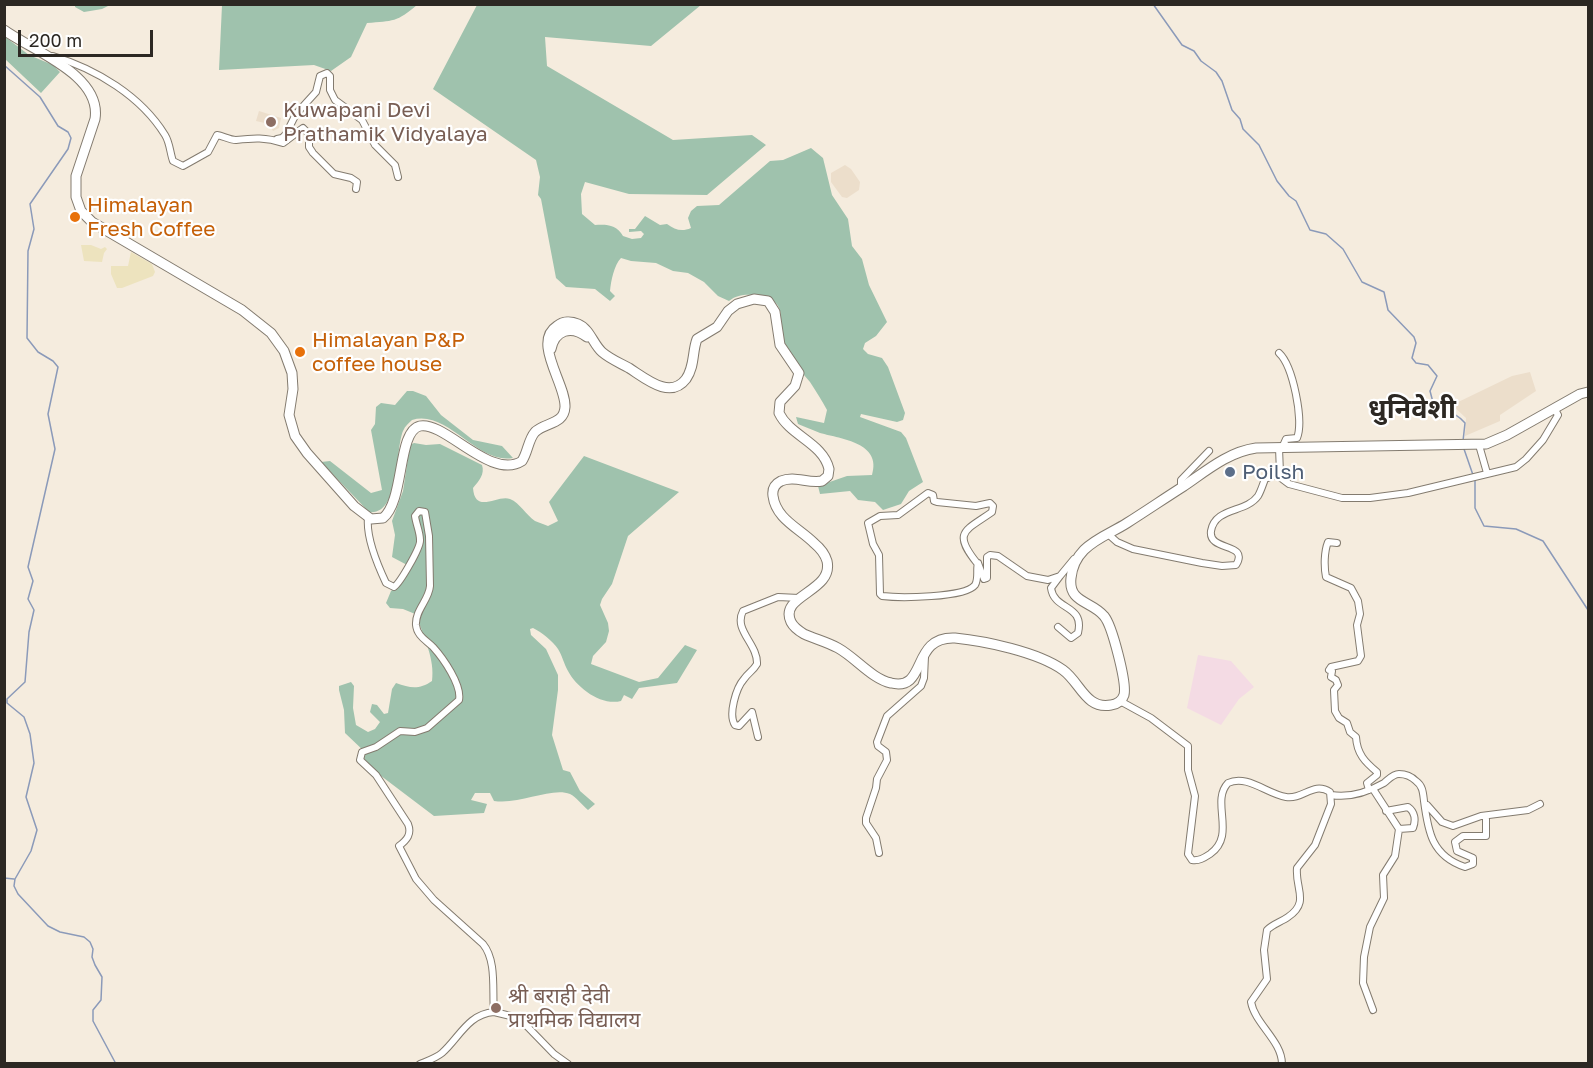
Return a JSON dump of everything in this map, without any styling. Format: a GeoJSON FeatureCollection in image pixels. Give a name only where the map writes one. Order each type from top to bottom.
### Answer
{"type":"FeatureCollection","features":[{"type":"Feature","properties":{"kind":"highway"},"geometry":{"type":"LineString","coordinates":[[4,30],[36,51],[52,58],[73,74],[87,89],[94,104],[96,111],[93,124],[75,180],[76,197],[83,213],[92,222],[111,234],[242,310],[271,333],[284,351],[292,373],[294,386],[289,415],[296,436],[307,453],[354,506],[368,518],[376,520],[383,518],[392,507],[398,489],[406,442],[411,432],[419,426],[436,430],[481,456],[498,463],[513,465],[522,460],[538,429],[558,420],[565,411],[564,399],[550,358],[548,338],[553,329],[560,324],[569,322],[580,324],[604,354],[652,383],[672,387],[681,384],[688,375],[697,339],[717,327],[729,309],[750,299],[762,299],[771,305],[776,315],[780,345],[799,376],[794,389],[780,402],[779,416],[821,454],[830,469],[828,476],[822,481],[790,479],[780,482],[773,489],[775,504],[782,516],[815,543],[827,561],[827,571],[823,579],[792,604],[789,611],[790,620],[796,629],[838,648],[886,682],[898,684],[909,679],[918,670],[925,652],[934,641],[949,637],[1026,652],[1064,670],[1077,682],[1084,695],[1093,703],[1107,706],[1120,701],[1124,693],[1124,682],[1108,622],[1100,612],[1076,598],[1071,589],[1074,566],[1082,552],[1093,543],[1217,463],[1239,452],[1256,448],[1479,445],[1496,441],[1580,394],[1588,392]]}},
{"type":"Feature","properties":{"kind":"street"},"geometry":{"type":"LineString","coordinates":[[36,51],[85,68],[138,102],[165,135],[173,161],[179,166],[208,152],[217,135],[233,140],[247,137],[256,140],[268,137],[283,143],[303,128],[309,134],[309,147],[313,153],[334,174],[351,178],[357,182],[356,189]]}},
{"type":"Feature","properties":{"kind":"street"},"geometry":{"type":"LineString","coordinates":[[273,139],[282,138],[286,134],[296,114],[316,92],[320,76],[327,73],[330,76],[330,90],[335,100],[362,120],[375,145],[395,165],[398,177]]}},
{"type":"Feature","properties":{"kind":"street"},"geometry":{"type":"LineString","coordinates":[[1279,353],[1288,363],[1292,376],[1298,407],[1299,434],[1297,438],[1285,441],[1281,448],[1281,478],[1289,484],[1342,498],[1370,498],[1408,493],[1516,467],[1543,440],[1558,415],[1554,408]]}},
{"type":"Feature","properties":{"kind":"street"},"geometry":{"type":"LineString","coordinates":[[1479,445],[1487,473]]}},
{"type":"Feature","properties":{"kind":"street"},"geometry":{"type":"LineString","coordinates":[[1181,488],[1182,480],[1209,451]]}},
{"type":"Feature","properties":{"kind":"street"},"geometry":{"type":"LineString","coordinates":[[1108,534],[1117,542],[1133,549],[1202,563],[1222,566],[1236,565],[1239,558],[1234,549],[1216,543],[1211,537],[1215,520],[1219,515],[1252,502],[1257,497],[1265,479],[1280,472]]}},
{"type":"Feature","properties":{"kind":"street"},"geometry":{"type":"LineString","coordinates":[[977,563],[976,582],[970,589],[927,596],[882,596],[880,594],[879,555],[873,544],[868,524],[879,516],[898,515],[928,493],[933,495],[934,501],[937,502],[976,506],[990,503],[993,506],[992,512],[968,528],[962,541],[977,563],[983,578],[985,579],[988,574],[987,557],[990,555],[998,556],[1027,576],[1047,580],[1060,576]]}},
{"type":"Feature","properties":{"kind":"street"},"geometry":{"type":"LineString","coordinates":[[368,518],[369,532],[378,566],[386,583],[394,587],[401,581],[408,564],[420,546],[415,516],[418,511],[425,512],[429,536],[430,586],[417,616],[417,629],[446,665],[460,693],[459,699],[427,728],[415,732],[400,731],[376,747],[362,752],[360,760],[376,775],[408,824],[410,831],[408,837],[399,846],[416,879],[445,912],[488,950],[492,968],[494,1012]]}},
{"type":"Feature","properties":{"kind":"street"},"geometry":{"type":"LineString","coordinates":[[1337,543],[1328,542],[1324,568],[1326,577],[1351,588],[1358,601],[1360,614],[1357,625],[1361,656],[1358,661],[1331,667],[1329,670],[1332,671],[1331,676],[1338,685],[1334,690],[1335,711],[1356,737],[1357,749],[1364,761],[1377,772],[1377,775],[1367,783],[1399,829],[1395,856],[1383,875],[1384,898],[1370,927],[1364,957],[1363,983],[1373,1010]]}},
{"type":"Feature","properties":{"kind":"street"},"geometry":{"type":"LineString","coordinates":[[1058,627],[1071,638],[1076,636],[1080,626],[1078,617],[1056,600],[1051,588],[1082,548],[1093,543]]}},
{"type":"Feature","properties":{"kind":"street"},"geometry":{"type":"LineString","coordinates":[[758,737],[752,712],[739,726],[732,721],[739,687],[757,664],[752,645],[740,625],[740,616],[743,610],[778,597],[799,598]]}},
{"type":"Feature","properties":{"kind":"street"},"geometry":{"type":"LineString","coordinates":[[879,853],[876,838],[866,823],[867,811],[876,788],[877,778],[887,760],[886,752],[878,746],[877,742],[887,716],[921,687],[924,678],[925,652]]}},
{"type":"Feature","properties":{"kind":"street"},"geometry":{"type":"LineString","coordinates":[[1120,701],[1151,718],[1188,746],[1188,770],[1195,796],[1188,850],[1192,860],[1204,858],[1221,844],[1225,786],[1234,780],[1245,781],[1286,797],[1295,798],[1310,790],[1320,788],[1327,790],[1331,795],[1331,804],[1315,845],[1297,868],[1299,907],[1267,930],[1264,950],[1267,979],[1251,1002],[1253,1010],[1277,1047],[1282,1064]]}},
{"type":"Feature","properties":{"kind":"street"},"geometry":{"type":"LineString","coordinates":[[1331,795],[1351,796],[1371,789],[1395,774],[1406,775],[1420,785],[1433,843],[1445,857],[1465,867],[1473,864],[1473,858],[1457,851],[1455,842],[1463,836],[1486,836],[1486,816]]}},
{"type":"Feature","properties":{"kind":"street"},"geometry":{"type":"LineString","coordinates":[[1425,802],[1442,822],[1449,825],[1486,816],[1528,810],[1540,804]]}},
{"type":"Feature","properties":{"kind":"street"},"geometry":{"type":"LineString","coordinates":[[1386,811],[1408,807],[1413,813],[1415,818],[1413,828],[1399,829]]}},
{"type":"Feature","properties":{"kind":"street"},"geometry":{"type":"LineString","coordinates":[[420,1064],[441,1054],[455,1036],[478,1016],[494,1012],[519,1018],[554,1054],[568,1064]]}},
{"type":"Feature","properties":{"kind":"shaded area","name":"Kuwapani Devi Prathamik Vidyalaya"},"geometry":{"type":"Polygon","coordinates":[[[259,111],[281,118],[279,128],[273,131],[269,124],[256,121],[259,111]]]}},
{"type":"Feature","properties":{"kind":"shaded area"},"geometry":{"type":"Polygon","coordinates":[[[845,165],[851,169],[860,182],[859,190],[847,198],[842,197],[831,182],[831,173],[845,165]]]}},
{"type":"Feature","properties":{"kind":"shaded area"},"geometry":{"type":"Polygon","coordinates":[[[1530,372],[1536,391],[1500,415],[1500,421],[1465,436],[1466,418],[1452,405],[1512,376],[1530,372]]]}},
{"type":"Feature","properties":{"kind":"shaded area"},"geometry":{"type":"Polygon","coordinates":[[[1198,655],[1231,661],[1254,687],[1239,699],[1221,725],[1187,708],[1198,655]]]}},
{"type":"Feature","properties":{"kind":"green space"},"geometry":{"type":"Polygon","coordinates":[[[75,4],[110,5],[84,12],[75,7],[75,4]]]}},
{"type":"Feature","properties":{"kind":"green space"},"geometry":{"type":"Polygon","coordinates":[[[222,4],[417,5],[394,20],[367,23],[351,57],[331,71],[314,65],[219,70],[222,4]]]}},
{"type":"Feature","properties":{"kind":"green space"},"geometry":{"type":"Polygon","coordinates":[[[477,5],[701,5],[651,46],[545,37],[547,66],[673,140],[752,135],[766,145],[707,195],[629,194],[585,182],[581,194],[582,214],[595,225],[611,226],[623,236],[632,239],[641,238],[644,234],[641,231],[629,232],[629,229],[635,229],[645,216],[660,225],[667,224],[679,230],[685,230],[691,228],[688,218],[697,206],[719,205],[770,161],[783,160],[811,148],[823,158],[832,195],[848,219],[852,246],[862,259],[869,285],[887,322],[876,336],[865,343],[863,349],[868,354],[882,358],[888,367],[905,413],[903,420],[897,422],[861,414],[860,417],[901,432],[906,438],[923,482],[909,491],[901,504],[883,510],[875,502],[858,500],[850,491],[820,494],[818,486],[847,476],[872,475],[874,464],[866,449],[858,444],[798,424],[796,417],[824,423],[827,410],[810,382],[784,348],[781,314],[775,302],[751,295],[738,296],[729,301],[718,296],[704,282],[688,273],[673,271],[656,263],[621,258],[613,273],[610,291],[615,296],[610,301],[595,289],[566,287],[556,278],[541,199],[538,195],[540,177],[536,160],[433,89],[477,5]]]}},
{"type":"Feature","properties":{"kind":"green space"},"geometry":{"type":"Polygon","coordinates":[[[4,36],[29,55],[53,65],[60,72],[41,93],[5,59],[4,36]]]}},
{"type":"Feature","properties":{"kind":"green space"},"geometry":{"type":"Polygon","coordinates":[[[407,391],[426,396],[441,415],[473,440],[502,446],[513,458],[500,458],[487,453],[438,422],[425,419],[412,420],[403,431],[395,480],[386,504],[379,510],[369,512],[321,462],[330,461],[371,493],[382,490],[371,430],[375,424],[376,407],[381,403],[395,405],[407,391]]]}},
{"type":"Feature","properties":{"kind":"green space"},"geometry":{"type":"Polygon","coordinates":[[[414,443],[440,444],[482,465],[482,474],[473,488],[478,500],[488,502],[510,499],[535,521],[548,526],[558,521],[549,502],[584,456],[679,492],[628,536],[612,584],[600,605],[608,623],[609,631],[606,642],[593,656],[591,664],[639,682],[658,678],[685,645],[697,650],[677,683],[639,688],[632,699],[624,695],[621,701],[606,701],[590,694],[577,684],[553,643],[533,628],[530,629],[531,635],[546,649],[558,675],[552,735],[563,770],[570,772],[580,791],[595,804],[588,810],[572,795],[562,792],[504,802],[494,801],[490,793],[475,793],[471,800],[487,804],[484,813],[434,816],[364,763],[363,756],[366,753],[345,733],[344,710],[339,686],[351,682],[354,686],[353,708],[356,725],[368,732],[375,729],[380,722],[370,712],[372,704],[377,705],[384,714],[388,713],[392,689],[396,683],[414,687],[423,686],[432,681],[432,665],[418,619],[420,616],[403,609],[390,608],[386,603],[391,591],[397,587],[409,566],[392,557],[395,535],[392,521],[403,491],[410,445],[414,443]]]}},
{"type":"Feature","properties":{"kind":"sand"},"geometry":{"type":"Polygon","coordinates":[[[81,245],[91,245],[101,249],[105,247],[107,249],[102,262],[84,261],[81,245]]]}},
{"type":"Feature","properties":{"kind":"sand"},"geometry":{"type":"Polygon","coordinates":[[[131,252],[152,264],[155,272],[153,276],[117,288],[111,274],[111,266],[128,266],[131,252]]]}},
{"type":"Feature","properties":{"kind":"waterway"},"geometry":{"type":"LineString","coordinates":[[1153,4],[1182,45],[1194,51],[1201,61],[1216,72],[1222,81],[1232,110],[1240,119],[1243,129],[1259,145],[1277,181],[1296,201],[1310,230],[1326,234],[1343,249],[1362,282],[1384,292],[1388,310],[1414,337],[1416,343],[1412,358],[1416,363],[1428,365],[1437,376],[1430,391],[1434,406],[1454,414],[1465,423],[1463,441]]}},
{"type":"Feature","properties":{"kind":"waterway"},"geometry":{"type":"LineString","coordinates":[[4,65],[40,97],[58,126],[68,132],[71,138],[68,149],[30,204],[34,229],[28,251],[27,338],[38,352],[58,367],[48,414],[55,449],[28,567],[33,581],[28,599],[34,610],[29,632],[25,682],[7,699],[7,703],[24,717],[30,734],[34,763],[26,797],[37,830],[31,851],[15,879],[14,886],[18,894],[48,926],[60,932],[84,937],[90,942],[93,949],[92,957],[102,977],[101,1000],[93,1010],[93,1021],[116,1064]]}},
{"type":"Feature","properties":{"kind":"waterway"},"geometry":{"type":"LineString","coordinates":[[1464,449],[1473,475]]}},
{"type":"Feature","properties":{"kind":"waterway"},"geometry":{"type":"LineString","coordinates":[[1475,480],[1475,508],[1484,526],[1516,529],[1543,541],[1588,610]]}},
{"type":"Feature","properties":{"kind":"waterway"},"geometry":{"type":"LineString","coordinates":[[4,878],[14,879]]}},
{"type":"Feature","properties":{"kind":"place","name":"Kuwapani Devi Prathamik Vidyalaya"},"geometry":{"type":"Point","coordinates":[271,122]}},
{"type":"Feature","properties":{"kind":"place","name":"Himalayan Fresh Coffee"},"geometry":{"type":"Point","coordinates":[75,217]}},
{"type":"Feature","properties":{"kind":"place","name":"Himalayan P&P coffee house"},"geometry":{"type":"Point","coordinates":[300,352]}},
{"type":"Feature","properties":{"kind":"place","name":"Poilsh"},"geometry":{"type":"Point","coordinates":[1230,472]}},
{"type":"Feature","properties":{"kind":"place","name":"श्री बराही देवी प्राथमिक विद्यालय"},"geometry":{"type":"Point","coordinates":[496,1008]}},
{"type":"Feature","properties":{"kind":"district","name":"धुनिवेशी"},"geometry":{"type":"Point","coordinates":[1412,409]}}]}
